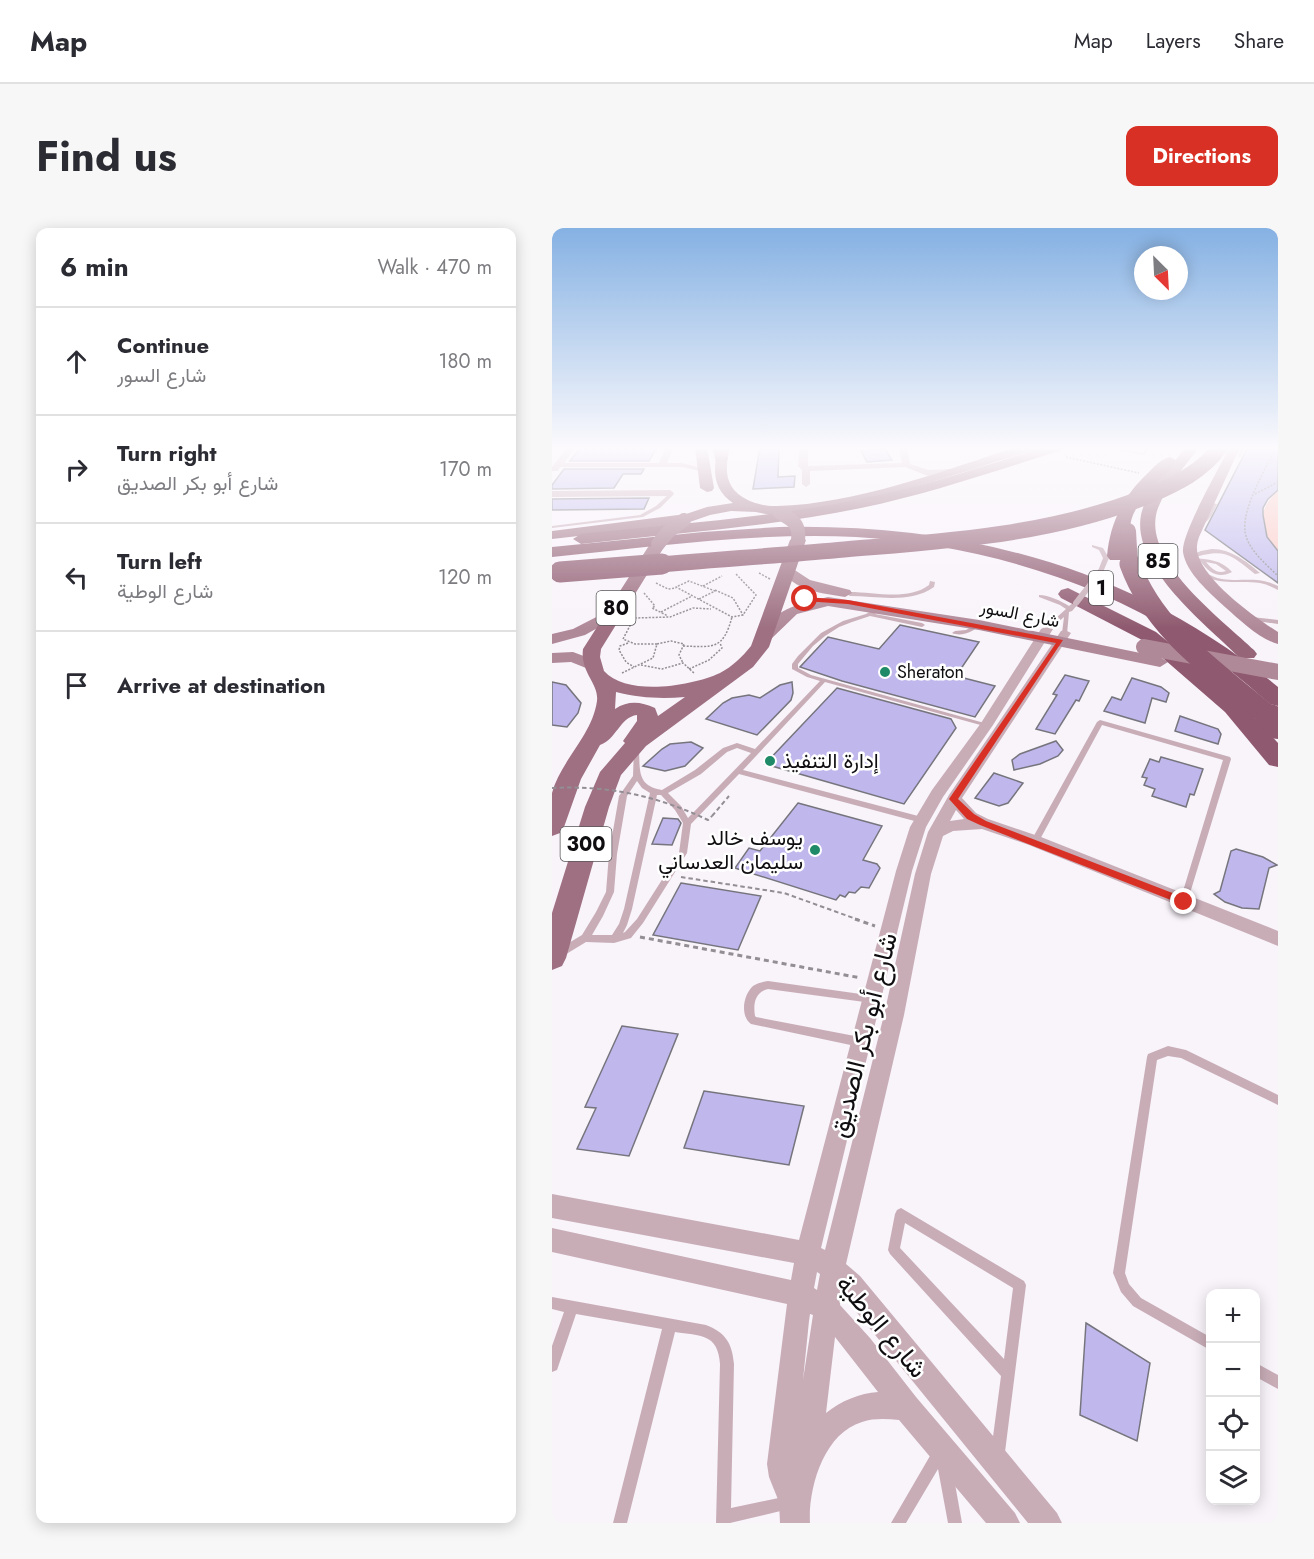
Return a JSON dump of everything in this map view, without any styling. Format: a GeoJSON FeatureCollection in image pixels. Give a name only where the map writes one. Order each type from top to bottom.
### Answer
{"type":"FeatureCollection","features":[{"type":"Feature","properties":{"kind":"highway"},"geometry":{"type":"LineString","coordinates":[[580,539],[833,507]]}},
{"type":"Feature","properties":{"kind":"highway"},"geometry":{"type":"LineString","coordinates":[[556,572],[938,542],[1030,529],[1075,519],[1111,507]]}},
{"type":"Feature","properties":{"kind":"highway"},"geometry":{"type":"LineString","coordinates":[[1130,507],[1123,516],[1109,563],[1154,630],[1188,662],[1237,701],[1278,740]]}},
{"type":"Feature","properties":{"kind":"highway"},"geometry":{"type":"LineString","coordinates":[[1138,507],[1128,531],[1126,544],[1132,573],[1139,588],[1183,645],[1278,725]]}},
{"type":"Feature","properties":{"kind":"highway","name":"85"},"geometry":{"type":"LineString","coordinates":[[1152,507],[1149,515],[1149,540],[1155,557],[1171,579],[1247,654]]}},
{"type":"Feature","properties":{"kind":"highway","name":"1"},"geometry":{"type":"LineString","coordinates":[[552,542],[693,528],[814,523],[896,529],[994,542],[1050,556],[1158,600],[1203,624],[1278,674]]}},
{"type":"Feature","properties":{"kind":"highway","name":"1"},"geometry":{"type":"LineString","coordinates":[[552,552],[677,539],[801,536],[857,532],[962,545],[1058,571],[1112,592],[1175,624],[1254,675],[1278,699]]}},
{"type":"Feature","properties":{"kind":"highway"},"geometry":{"type":"LineString","coordinates":[[801,536],[905,542],[956,552],[1017,572],[1075,597],[1149,636],[1233,707],[1278,759]]}},
{"type":"Feature","properties":{"kind":"main road","name":"80"},"geometry":{"type":"LineString","coordinates":[[598,674],[591,655],[612,614],[658,544],[668,532],[688,518],[697,507]]}},
{"type":"Feature","properties":{"kind":"main road","name":"80"},"geometry":{"type":"LineString","coordinates":[[688,518],[723,508],[742,507]]}},
{"type":"Feature","properties":{"kind":"main road","name":"80"},"geometry":{"type":"LineString","coordinates":[[758,507],[777,512]]}},
{"type":"Feature","properties":{"kind":"main road"},"geometry":{"type":"LineString","coordinates":[[777,512],[807,507]]}},
{"type":"Feature","properties":{"kind":"main road"},"geometry":{"type":"LineString","coordinates":[[1210,507],[1197,537],[1190,546],[1198,562],[1245,617],[1278,639]]}},
{"type":"Feature","properties":{"kind":"main road"},"geometry":{"type":"LineString","coordinates":[[552,658],[573,657],[620,687],[650,692],[684,690],[714,682],[738,671],[753,659],[764,637],[801,536],[794,521],[777,512]]}},
{"type":"Feature","properties":{"kind":"main road"},"geometry":{"type":"LineString","coordinates":[[552,535],[688,518]]}},
{"type":"Feature","properties":{"kind":"main road","name":"شارع السور"},"geometry":{"type":"LineString","coordinates":[[785,576],[791,576],[817,587],[850,594],[1059,627],[1278,674]]}},
{"type":"Feature","properties":{"kind":"main road"},"geometry":{"type":"LineString","coordinates":[[817,587],[803,590],[799,595],[805,599],[828,601]]}},
{"type":"Feature","properties":{"kind":"main road","name":"شارع السور"},"geometry":{"type":"LineString","coordinates":[[764,637],[792,611],[828,601],[876,612],[978,625],[1059,627],[1160,662],[1278,685]]}},
{"type":"Feature","properties":{"kind":"main road"},"geometry":{"type":"LineString","coordinates":[[552,639],[579,632],[612,614]]}},
{"type":"Feature","properties":{"kind":"main road","name":"300"},"geometry":{"type":"LineString","coordinates":[[552,827],[570,779],[603,720],[608,696],[598,674]]}},
{"type":"Feature","properties":{"kind":"main road","name":"300"},"geometry":{"type":"LineString","coordinates":[[552,958],[607,779],[634,745],[714,682]]}},
{"type":"Feature","properties":{"kind":"main road"},"geometry":{"type":"LineString","coordinates":[[586,750],[622,712],[642,709],[648,712],[649,717],[634,745]]}},
{"type":"Feature","properties":{"kind":"street","name":"شارع أبو بكر الصديق"},"geometry":{"type":"LineString","coordinates":[[795,1512],[807,1454],[833,1268],[894,1015],[937,794],[1059,627]]}},
{"type":"Feature","properties":{"kind":"street","name":"شارع أبو بكر الصديق"},"geometry":{"type":"LineString","coordinates":[[795,1512],[783,1477],[782,1449],[800,1294],[904,871],[929,826],[954,799],[1059,627]]}},
{"type":"Feature","properties":{"kind":"street"},"geometry":{"type":"LineString","coordinates":[[954,799],[970,817],[983,823],[1035,841],[1278,939]]}},
{"type":"Feature","properties":{"kind":"street"},"geometry":{"type":"LineString","coordinates":[[929,826],[983,823]]}},
{"type":"Feature","properties":{"kind":"street","name":"شارع الوطية"},"geometry":{"type":"LineString","coordinates":[[552,1206],[808,1254],[833,1268],[850,1285],[1047,1523]]}},
{"type":"Feature","properties":{"kind":"street","name":"شارع الوطية"},"geometry":{"type":"LineString","coordinates":[[552,1240],[800,1294],[826,1309],[861,1347],[906,1407],[1005,1523]]}},
{"type":"Feature","properties":{"kind":"street"},"geometry":{"type":"LineString","coordinates":[[807,1454],[828,1428],[853,1410],[880,1404],[906,1407]]}},
{"type":"Feature","properties":{"kind":"lane"},"geometry":{"type":"LineString","coordinates":[[552,527],[641,516],[657,507]]}},
{"type":"Feature","properties":{"kind":"lane"},"geometry":{"type":"LineString","coordinates":[[1209,550],[1197,537],[1213,507]]}},
{"type":"Feature","properties":{"kind":"lane"},"geometry":{"type":"LineString","coordinates":[[1094,546],[1101,549],[1109,563]]}},
{"type":"Feature","properties":{"kind":"lane"},"geometry":{"type":"LineString","coordinates":[[1198,562],[1209,550],[1218,549],[1230,553],[1257,573]]}},
{"type":"Feature","properties":{"kind":"lane"},"geometry":{"type":"LineString","coordinates":[[1198,562],[1219,563],[1229,572],[1222,575],[1213,573],[1198,562]]}},
{"type":"Feature","properties":{"kind":"lane"},"geometry":{"type":"LineString","coordinates":[[1198,562],[1216,580],[1259,580],[1278,588]]}},
{"type":"Feature","properties":{"kind":"lane","name":"شارع أبو بكر الصديق"},"geometry":{"type":"LineString","coordinates":[[1059,627],[1109,563]]}},
{"type":"Feature","properties":{"kind":"lane"},"geometry":{"type":"LineString","coordinates":[[850,594],[910,596],[926,592],[932,586],[932,582]]}},
{"type":"Feature","properties":{"kind":"lane"},"geometry":{"type":"LineString","coordinates":[[1041,596],[1062,604],[1059,627]]}},
{"type":"Feature","properties":{"kind":"lane"},"geometry":{"type":"LineString","coordinates":[[922,626],[876,612],[829,629],[811,644],[795,664],[795,669],[800,673],[986,725]]}},
{"type":"Feature","properties":{"kind":"lane"},"geometry":{"type":"LineString","coordinates":[[1245,617],[1277,622]]}},
{"type":"Feature","properties":{"kind":"lane"},"geometry":{"type":"LineString","coordinates":[[955,633],[966,632],[978,625]]}},
{"type":"Feature","properties":{"kind":"lane"},"geometry":{"type":"LineString","coordinates":[[585,938],[614,939],[628,935],[683,853],[687,823],[824,680]]}},
{"type":"Feature","properties":{"kind":"lane"},"geometry":{"type":"LineString","coordinates":[[1035,841],[1100,722],[1227,759],[1184,902]]}},
{"type":"Feature","properties":{"kind":"lane"},"geometry":{"type":"LineString","coordinates":[[634,745],[637,776],[644,787],[658,793],[678,808],[687,823]]}},
{"type":"Feature","properties":{"kind":"lane"},"geometry":{"type":"LineString","coordinates":[[614,939],[623,925],[628,909],[658,793],[698,772],[725,750],[737,746],[756,752]]}},
{"type":"Feature","properties":{"kind":"lane"},"geometry":{"type":"LineString","coordinates":[[738,771],[929,826]]}},
{"type":"Feature","properties":{"kind":"lane"},"geometry":{"type":"LineString","coordinates":[[552,958],[585,938],[600,914],[610,892],[613,854],[623,796],[637,776]]}},
{"type":"Feature","properties":{"kind":"lane"},"geometry":{"type":"LineString","coordinates":[[861,1042],[754,1021],[750,1018],[749,1011],[753,991],[759,986],[874,990]]}},
{"type":"Feature","properties":{"kind":"lane"},"geometry":{"type":"LineString","coordinates":[[1208,1343],[1137,1302],[1125,1288],[1119,1272],[1152,1057],[1168,1051],[1182,1053],[1278,1100]]}},
{"type":"Feature","properties":{"kind":"lane"},"geometry":{"type":"LineString","coordinates":[[996,1464],[1020,1286],[901,1214],[894,1250],[1008,1374]]}},
{"type":"Feature","properties":{"kind":"lane"},"geometry":{"type":"LineString","coordinates":[[552,1304],[713,1334],[724,1345],[727,1364],[723,1520],[795,1512]]}},
{"type":"Feature","properties":{"kind":"lane"},"geometry":{"type":"LineString","coordinates":[[552,1365],[572,1307]]}},
{"type":"Feature","properties":{"kind":"lane"},"geometry":{"type":"LineString","coordinates":[[620,1523],[670,1325]]}},
{"type":"Feature","properties":{"kind":"lane"},"geometry":{"type":"LineString","coordinates":[[1260,1372],[1278,1382]]}},
{"type":"Feature","properties":{"kind":"lane"},"geometry":{"type":"LineString","coordinates":[[898,1523],[942,1449]]}},
{"type":"Feature","properties":{"kind":"lane"},"geometry":{"type":"LineString","coordinates":[[942,1449],[955,1523]]}},
{"type":"Feature","properties":{"kind":"path"},"geometry":{"type":"LineString","coordinates":[[1251,507],[1245,530],[1255,554],[1278,576]]}},
{"type":"Feature","properties":{"kind":"path"},"geometry":{"type":"LineString","coordinates":[[755,570],[761,576],[785,576]]}},
{"type":"Feature","properties":{"kind":"path"},"geometry":{"type":"LineString","coordinates":[[703,586],[729,572],[743,579],[756,595],[743,615],[732,617],[676,587],[689,581],[714,590],[733,598],[743,615]]}},
{"type":"Feature","properties":{"kind":"path"},"geometry":{"type":"LineString","coordinates":[[1159,575],[1176,574]]}},
{"type":"Feature","properties":{"kind":"path"},"geometry":{"type":"LineString","coordinates":[[641,589],[654,604],[652,608],[670,617]]}},
{"type":"Feature","properties":{"kind":"path"},"geometry":{"type":"LineString","coordinates":[[699,600],[713,593],[714,590]]}},
{"type":"Feature","properties":{"kind":"path"},"geometry":{"type":"LineString","coordinates":[[661,612],[692,596]]}},
{"type":"Feature","properties":{"kind":"path"},"geometry":{"type":"LineString","coordinates":[[628,643],[623,639],[634,618],[670,617],[693,608],[714,609]]}},
{"type":"Feature","properties":{"kind":"path"},"geometry":{"type":"LineString","coordinates":[[683,646],[711,645],[720,642],[726,637],[732,617]]}},
{"type":"Feature","properties":{"kind":"path"},"geometry":{"type":"LineString","coordinates":[[635,667],[626,662],[619,650],[620,646],[628,643],[657,644],[673,641],[681,642],[683,646]]}},
{"type":"Feature","properties":{"kind":"path"},"geometry":{"type":"LineString","coordinates":[[689,669],[718,653],[722,648],[720,642]]}},
{"type":"Feature","properties":{"kind":"path"},"geometry":{"type":"LineString","coordinates":[[598,674],[635,667],[653,658],[657,644]]}},
{"type":"Feature","properties":{"kind":"path"},"geometry":{"type":"LineString","coordinates":[[683,646],[679,655],[683,663],[689,669],[714,682]]}},
{"type":"Feature","properties":{"kind":"path"},"geometry":{"type":"LineString","coordinates":[[641,664],[656,670],[673,668],[683,663]]}},
{"type":"Feature","properties":{"kind":"path"},"geometry":{"type":"LineString","coordinates":[[552,788],[615,790],[662,800],[708,820],[730,796]]}},
{"type":"Feature","properties":{"kind":"path"},"geometry":{"type":"LineString","coordinates":[[669,875],[784,893],[889,931]]}},
{"type":"Feature","properties":{"kind":"path"},"geometry":{"type":"LineString","coordinates":[[628,935],[874,990]]}},
{"type":"Feature","properties":{"kind":"shaded area"},"geometry":{"type":"Polygon","coordinates":[[[1265,507],[1278,507],[1278,551],[1264,528],[1265,507]]]}},
{"type":"Feature","properties":{"kind":"building"},"geometry":{"type":"Polygon","coordinates":[[[552,507],[645,507],[644,509],[552,510],[552,507]]]}},
{"type":"Feature","properties":{"kind":"building"},"geometry":{"type":"Polygon","coordinates":[[[1217,507],[1263,507],[1267,537],[1278,551],[1278,583],[1205,530],[1217,507]]]}},
{"type":"Feature","properties":{"kind":"building","name":"Sheraton"},"geometry":{"type":"Polygon","coordinates":[[[900,625],[979,642],[956,676],[995,686],[975,717],[842,681],[800,667],[828,637],[879,649],[900,625]]]}},
{"type":"Feature","properties":{"kind":"building"},"geometry":{"type":"Polygon","coordinates":[[[1065,675],[1089,681],[1079,701],[1076,700],[1055,734],[1036,729],[1057,695],[1053,694],[1065,675]]]}},
{"type":"Feature","properties":{"kind":"building"},"geometry":{"type":"Polygon","coordinates":[[[1132,678],[1161,687],[1169,693],[1166,702],[1152,698],[1145,723],[1104,711],[1112,697],[1121,700],[1132,678]]]}},
{"type":"Feature","properties":{"kind":"building"},"geometry":{"type":"Polygon","coordinates":[[[552,682],[566,685],[581,703],[578,713],[567,727],[552,725],[552,682]]]}},
{"type":"Feature","properties":{"kind":"building"},"geometry":{"type":"Polygon","coordinates":[[[792,682],[791,700],[757,735],[706,719],[732,698],[749,695],[760,698],[780,685],[792,682]]]}},
{"type":"Feature","properties":{"kind":"building"},"geometry":{"type":"Polygon","coordinates":[[[837,688],[951,719],[956,728],[904,804],[765,764],[837,688]]]}},
{"type":"Feature","properties":{"kind":"building"},"geometry":{"type":"Polygon","coordinates":[[[1180,716],[1218,729],[1221,734],[1218,744],[1175,731],[1180,716]]]}},
{"type":"Feature","properties":{"kind":"building"},"geometry":{"type":"Polygon","coordinates":[[[1056,741],[1063,750],[1058,756],[1040,764],[1014,770],[1012,760],[1020,754],[1056,741]]]}},
{"type":"Feature","properties":{"kind":"building"},"geometry":{"type":"Polygon","coordinates":[[[691,742],[703,748],[685,766],[665,771],[643,766],[670,744],[691,742]]]}},
{"type":"Feature","properties":{"kind":"building"},"geometry":{"type":"Polygon","coordinates":[[[1161,757],[1203,769],[1194,795],[1190,794],[1186,807],[1152,796],[1155,789],[1144,785],[1147,778],[1142,777],[1150,759],[1159,762],[1161,757]]]}},
{"type":"Feature","properties":{"kind":"building"},"geometry":{"type":"Polygon","coordinates":[[[994,773],[1023,783],[1008,803],[999,806],[975,798],[994,773]]]}},
{"type":"Feature","properties":{"kind":"building","name":"يوسف خالد سليمان العدساني"},"geometry":{"type":"Polygon","coordinates":[[[798,803],[882,826],[863,860],[877,864],[880,868],[869,888],[861,887],[855,893],[849,892],[845,897],[840,895],[836,900],[735,868],[749,848],[760,851],[798,803]]]}},
{"type":"Feature","properties":{"kind":"building"},"geometry":{"type":"Polygon","coordinates":[[[663,818],[678,819],[681,823],[672,845],[652,844],[663,818]]]}},
{"type":"Feature","properties":{"kind":"building"},"geometry":{"type":"Polygon","coordinates":[[[1236,849],[1263,857],[1277,865],[1269,868],[1259,909],[1242,908],[1225,902],[1214,894],[1220,891],[1231,851],[1236,849]]]}},
{"type":"Feature","properties":{"kind":"building"},"geometry":{"type":"Polygon","coordinates":[[[681,883],[761,896],[738,950],[653,935],[681,883]]]}},
{"type":"Feature","properties":{"kind":"building"},"geometry":{"type":"Polygon","coordinates":[[[622,1026],[678,1034],[629,1156],[577,1149],[596,1108],[585,1107],[622,1026]]]}},
{"type":"Feature","properties":{"kind":"building"},"geometry":{"type":"Polygon","coordinates":[[[704,1091],[804,1106],[789,1165],[684,1148],[704,1091]]]}},
{"type":"Feature","properties":{"kind":"building"},"geometry":{"type":"Polygon","coordinates":[[[1086,1323],[1150,1363],[1137,1441],[1080,1415],[1086,1323]]]}},
{"type":"Feature","properties":{"kind":"place","name":"Sheraton"},"geometry":{"type":"Point","coordinates":[885,672]}},
{"type":"Feature","properties":{"kind":"place","name":"إدارة التنفيذ"},"geometry":{"type":"Point","coordinates":[770,761]}},
{"type":"Feature","properties":{"kind":"place","name":"يوسف خالد سليمان العدساني"},"geometry":{"type":"Point","coordinates":[815,850]}},
{"type":"Feature","properties":{"kind":"route"},"geometry":{"type":"LineString","coordinates":[[805,599],[848,602],[1060,641],[954,799],[970,817],[983,823],[1035,841],[1184,902]]}}]}
